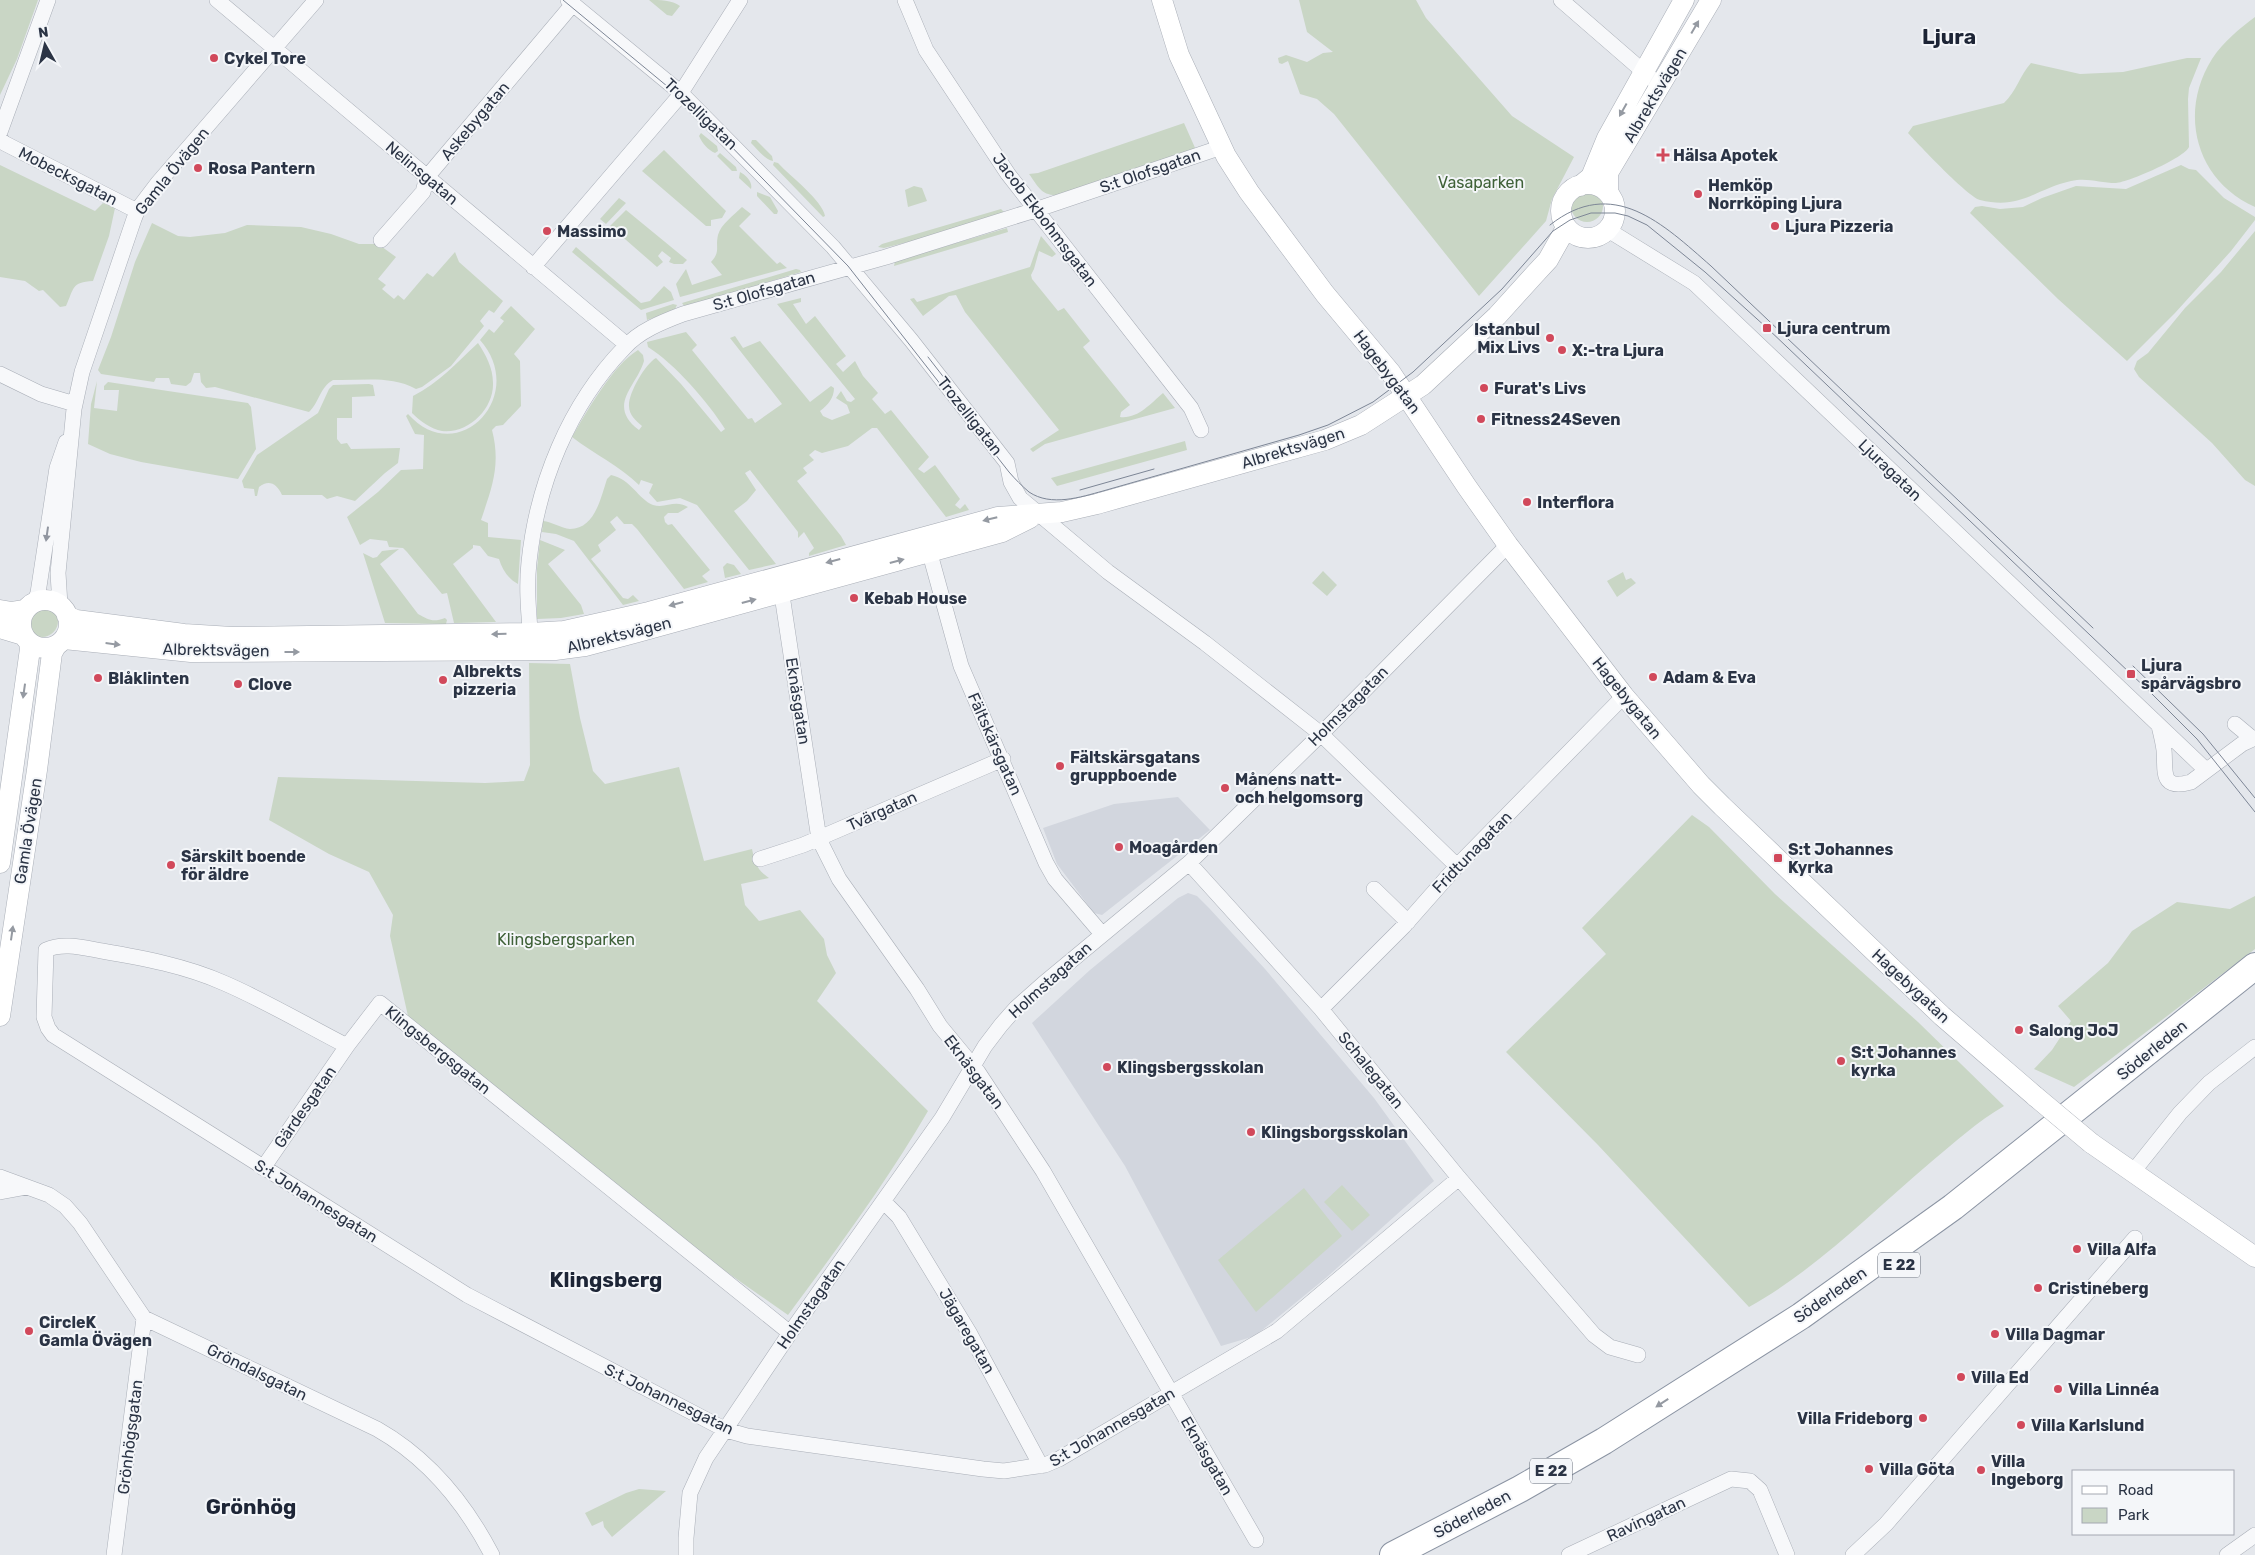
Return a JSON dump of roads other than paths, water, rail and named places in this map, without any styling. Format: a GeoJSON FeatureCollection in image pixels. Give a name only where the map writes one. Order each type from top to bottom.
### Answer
{"type":"FeatureCollection","features":[{"type":"Feature","properties":{"kind":"highway","name":"Söderleden"},"geometry":{"type":"LineString","coordinates":[[1393,1555],[1520,1489],[1604,1441],[1801,1316],[1953,1207],[2255,966]]}},
{"type":"Feature","properties":{"kind":"highway","name":"Söderleden"},"geometry":{"type":"LineString","coordinates":[[1428,1555],[1566,1481],[1666,1422],[1834,1313],[1966,1217],[2255,985]]}},
{"type":"Feature","properties":{"kind":"main road","name":"Hagebygatan"},"geometry":{"type":"LineString","coordinates":[[1162,0],[1179,55],[1222,147],[1260,208],[1325,294],[1391,373],[1508,545],[1624,696],[1700,785],[1942,1016],[2036,1097],[2091,1143],[2255,1257]]}},
{"type":"Feature","properties":{"kind":"main road","name":"Albrektsvägen"},"geometry":{"type":"LineString","coordinates":[[1580,186],[1591,177],[1607,138],[1684,0]]}},
{"type":"Feature","properties":{"kind":"main road","name":"Albrektsvägen"},"geometry":{"type":"LineString","coordinates":[[1608,191],[1608,174],[1711,0]]}},
{"type":"Feature","properties":{"kind":"main road"},"geometry":{"type":"LineString","coordinates":[[1590,184],[1600,186],[1608,191],[1615,204],[1616,213],[1608,230],[1600,235],[1574,233],[1561,217],[1562,201],[1573,189],[1580,186],[1590,184]]}},
{"type":"Feature","properties":{"kind":"main road","name":"Albrektsvägen"},"geometry":{"type":"LineString","coordinates":[[60,643],[191,652],[531,642],[564,631],[780,584],[927,544],[1000,517],[1075,510],[1325,440],[1361,425],[1408,397],[1423,385],[1497,316],[1574,233]]}},
{"type":"Feature","properties":{"kind":"main road"},"geometry":{"type":"LineString","coordinates":[[0,610],[12,612],[44,600],[64,611],[69,629],[60,643],[45,649],[35,647],[26,638],[0,628]]}},
{"type":"Feature","properties":{"kind":"main road"},"geometry":{"type":"LineString","coordinates":[[26,638],[21,620],[30,606]]}},
{"type":"Feature","properties":{"kind":"main road","name":"Albrektsvägen"},"geometry":{"type":"LineString","coordinates":[[64,611],[76,620],[232,637],[531,642]]}},
{"type":"Feature","properties":{"kind":"main road","name":"Gamla Övägen"},"geometry":{"type":"LineString","coordinates":[[0,863],[30,649],[26,638]]}},
{"type":"Feature","properties":{"kind":"main road","name":"Gamla Övägen"},"geometry":{"type":"LineString","coordinates":[[0,1016],[37,770],[52,653],[60,643]]}},
{"type":"Feature","properties":{"kind":"street"},"geometry":{"type":"LineString","coordinates":[[0,132],[48,0]]}},
{"type":"Feature","properties":{"kind":"street","name":"Nelinsgatan"},"geometry":{"type":"LineString","coordinates":[[217,0],[274,50],[627,344]]}},
{"type":"Feature","properties":{"kind":"street","name":"Gamla Övägen"},"geometry":{"type":"LineString","coordinates":[[30,606],[38,593],[57,468],[70,431],[92,340],[137,211],[157,184],[316,0]]}},
{"type":"Feature","properties":{"kind":"street"},"geometry":{"type":"LineString","coordinates":[[533,267],[681,93],[740,0]]}},
{"type":"Feature","properties":{"kind":"street","name":"Jacob Ekbohmsgatan"},"geometry":{"type":"LineString","coordinates":[[905,0],[926,50],[1008,174],[1191,408],[1200,430]]}},
{"type":"Feature","properties":{"kind":"street"},"geometry":{"type":"LineString","coordinates":[[1561,0],[1643,73],[1661,86]]}},
{"type":"Feature","properties":{"kind":"street","name":"Trozelligatan"},"geometry":{"type":"LineString","coordinates":[[570,2],[681,93],[851,266],[1007,463],[1011,482],[1020,498],[1108,572],[1205,643],[1321,734],[1457,866]]}},
{"type":"Feature","properties":{"kind":"street","name":"Askebygatan"},"geometry":{"type":"LineString","coordinates":[[381,240],[423,192],[427,177],[570,2]]}},
{"type":"Feature","properties":{"kind":"street","name":"Mobecksgatan"},"geometry":{"type":"LineString","coordinates":[[0,139],[4,143],[137,211]]}},
{"type":"Feature","properties":{"kind":"street","name":"S:t Olofsgatan"},"geometry":{"type":"LineString","coordinates":[[531,642],[528,586],[529,563],[536,518],[553,465],[565,430],[577,408],[594,383],[627,344],[654,326],[683,314],[886,257],[1035,210],[1222,147]]}},
{"type":"Feature","properties":{"kind":"street","name":"Ljuragatan"},"geometry":{"type":"LineString","coordinates":[[1608,230],[1694,284],[2206,770]]}},
{"type":"Feature","properties":{"kind":"street"},"geometry":{"type":"LineString","coordinates":[[0,374],[41,394],[75,404]]}},
{"type":"Feature","properties":{"kind":"street","name":"Gamla Övägen"},"geometry":{"type":"LineString","coordinates":[[64,611],[58,573],[69,470],[70,431]]}},
{"type":"Feature","properties":{"kind":"street","name":"Fältskärsgatan"},"geometry":{"type":"LineString","coordinates":[[927,544],[961,666],[1053,875],[1102,934]]}},
{"type":"Feature","properties":{"kind":"street","name":"Holmstagatan"},"geometry":{"type":"LineString","coordinates":[[686,1555],[690,1493],[706,1458],[790,1333],[942,1118],[985,1046],[1016,1008],[1188,863],[1321,734],[1508,545]]}},
{"type":"Feature","properties":{"kind":"street","name":"Eknäsgatan"},"geometry":{"type":"LineString","coordinates":[[780,584],[819,839],[839,879],[917,989],[954,1046],[964,1053],[973,1065],[1043,1172],[1256,1540]]}},
{"type":"Feature","properties":{"kind":"street","name":"Fridtunagatan"},"geometry":{"type":"LineString","coordinates":[[1321,1009],[1408,922],[1457,866],[1624,696]]}},
{"type":"Feature","properties":{"kind":"street"},"geometry":{"type":"LineString","coordinates":[[2159,726],[2164,750],[2163,770],[2173,784],[2182,785],[2191,782],[2242,744],[2254,738],[2235,724]]}},
{"type":"Feature","properties":{"kind":"street","name":"Tvärgatan"},"geometry":{"type":"LineString","coordinates":[[760,859],[819,839],[1003,760]]}},
{"type":"Feature","properties":{"kind":"street","name":"Schalegatan"},"geometry":{"type":"LineString","coordinates":[[1188,863],[1321,1009],[1459,1178],[1594,1335],[1610,1347],[1638,1355]]}},
{"type":"Feature","properties":{"kind":"street"},"geometry":{"type":"LineString","coordinates":[[1374,889],[1408,922]]}},
{"type":"Feature","properties":{"kind":"street","name":"S:t Johannesgatan"},"geometry":{"type":"LineString","coordinates":[[347,1046],[224,983],[195,972],[130,955],[68,946],[54,946],[46,950],[44,1016],[48,1028],[54,1035],[467,1295],[726,1430],[747,1436],[983,1469],[1004,1471],[1041,1466],[1059,1459],[1277,1331],[1459,1178]]}},
{"type":"Feature","properties":{"kind":"street","name":"Klingsbergsgatan"},"geometry":{"type":"LineString","coordinates":[[347,1046],[380,1003],[790,1333]]}},
{"type":"Feature","properties":{"kind":"street","name":"Gärdesgatan"},"geometry":{"type":"LineString","coordinates":[[263,1168],[347,1046]]}},
{"type":"Feature","properties":{"kind":"street"},"geometry":{"type":"LineString","coordinates":[[2132,1172],[2180,1113],[2209,1083],[2255,1047]]}},
{"type":"Feature","properties":{"kind":"street"},"geometry":{"type":"LineString","coordinates":[[0,1176],[49,1195],[65,1206],[80,1223],[144,1318]]}},
{"type":"Feature","properties":{"kind":"street"},"geometry":{"type":"LineString","coordinates":[[0,1192],[27,1187]]}},
{"type":"Feature","properties":{"kind":"street","name":"Jägaregatan"},"geometry":{"type":"LineString","coordinates":[[884,1202],[899,1217],[966,1327],[1041,1466]]}},
{"type":"Feature","properties":{"kind":"street"},"geometry":{"type":"LineString","coordinates":[[1853,1555],[1886,1524],[2135,1238]]}},
{"type":"Feature","properties":{"kind":"street","name":"Grönhögsgatan"},"geometry":{"type":"LineString","coordinates":[[114,1555],[144,1318]]}},
{"type":"Feature","properties":{"kind":"street","name":"Gröndalsgatan"},"geometry":{"type":"LineString","coordinates":[[144,1318],[390,1436],[409,1450],[453,1492],[492,1555]]}},
{"type":"Feature","properties":{"kind":"street","name":"Ravingatan"},"geometry":{"type":"LineString","coordinates":[[1569,1555],[1731,1479],[1750,1481],[1760,1490],[1787,1555]]}},
{"type":"Feature","properties":{"kind":"street"},"geometry":{"type":"LineString","coordinates":[[2227,1555],[2255,1536]]}},
{"type":"Feature","properties":{"kind":"tram line"},"geometry":{"type":"LineString","coordinates":[[563,0],[679,96],[720,135],[848,266],[1009,472],[1029,492],[1047,499],[1056,500],[1085,496],[1328,425],[1373,402],[1413,372],[1502,289],[1553,231],[1570,220],[1591,213],[1615,213],[1628,216],[1647,225],[1705,272],[1767,328],[2151,693],[2197,739],[2255,812]]}},
{"type":"Feature","properties":{"kind":"tram line"},"geometry":{"type":"LineString","coordinates":[[1550,225],[1573,211],[1595,204],[1616,205],[1636,211],[1656,221],[1711,266],[2093,628]]}},
{"type":"Feature","properties":{"kind":"tram line"},"geometry":{"type":"LineString","coordinates":[[928,357],[980,424]]}},
{"type":"Feature","properties":{"kind":"tram line"},"geometry":{"type":"LineString","coordinates":[[1080,490],[1154,469]]}},
{"type":"Feature","properties":{"kind":"tram line"},"geometry":{"type":"LineString","coordinates":[[2133,666],[2203,734],[2255,798]]}},
{"type":"Feature","properties":{"kind":"place","name":"Cykel Tore"},"geometry":{"type":"Point","coordinates":[214,58]}},
{"type":"Feature","properties":{"kind":"place","name":"Hälsa Apotek"},"geometry":{"type":"Point","coordinates":[1663,155]}},
{"type":"Feature","properties":{"kind":"place","name":"Rosa Pantern"},"geometry":{"type":"Point","coordinates":[198,168]}},
{"type":"Feature","properties":{"kind":"place","name":"Hemköp Norrköping Ljura"},"geometry":{"type":"Point","coordinates":[1698,194]}},
{"type":"Feature","properties":{"kind":"place","name":"Ljura Pizzeria"},"geometry":{"type":"Point","coordinates":[1775,226]}},
{"type":"Feature","properties":{"kind":"place","name":"Massimo"},"geometry":{"type":"Point","coordinates":[547,231]}},
{"type":"Feature","properties":{"kind":"place","name":"Ljura centrum"},"geometry":{"type":"Point","coordinates":[1767,328]}},
{"type":"Feature","properties":{"kind":"place","name":"Istanbul Mix Livs"},"geometry":{"type":"Point","coordinates":[1550,338]}},
{"type":"Feature","properties":{"kind":"place","name":"X:-tra Ljura"},"geometry":{"type":"Point","coordinates":[1562,350]}},
{"type":"Feature","properties":{"kind":"place","name":"Furat's Livs"},"geometry":{"type":"Point","coordinates":[1484,388]}},
{"type":"Feature","properties":{"kind":"place","name":"Fitness24Seven"},"geometry":{"type":"Point","coordinates":[1481,419]}},
{"type":"Feature","properties":{"kind":"place","name":"Interflora"},"geometry":{"type":"Point","coordinates":[1527,502]}},
{"type":"Feature","properties":{"kind":"place","name":"Kebab House"},"geometry":{"type":"Point","coordinates":[854,598]}},
{"type":"Feature","properties":{"kind":"place","name":"Ljura spårvägsbro"},"geometry":{"type":"Point","coordinates":[2131,674]}},
{"type":"Feature","properties":{"kind":"place","name":"Adam & Eva"},"geometry":{"type":"Point","coordinates":[1653,677]}},
{"type":"Feature","properties":{"kind":"place","name":"Blåklinten"},"geometry":{"type":"Point","coordinates":[98,678]}},
{"type":"Feature","properties":{"kind":"place","name":"Albrekts pizzeria"},"geometry":{"type":"Point","coordinates":[443,680]}},
{"type":"Feature","properties":{"kind":"place","name":"Clove"},"geometry":{"type":"Point","coordinates":[238,684]}},
{"type":"Feature","properties":{"kind":"place","name":"Fältskärsgatans gruppboende"},"geometry":{"type":"Point","coordinates":[1060,766]}},
{"type":"Feature","properties":{"kind":"place","name":"Månens natt- och helgomsorg"},"geometry":{"type":"Point","coordinates":[1225,788]}},
{"type":"Feature","properties":{"kind":"place","name":"Moagården"},"geometry":{"type":"Point","coordinates":[1119,847]}},
{"type":"Feature","properties":{"kind":"place","name":"S:t Johannes Kyrka"},"geometry":{"type":"Point","coordinates":[1778,858]}},
{"type":"Feature","properties":{"kind":"place","name":"Särskilt boende för äldre"},"geometry":{"type":"Point","coordinates":[171,865]}},
{"type":"Feature","properties":{"kind":"place","name":"Salong JoJ"},"geometry":{"type":"Point","coordinates":[2019,1030]}},
{"type":"Feature","properties":{"kind":"place","name":"S:t Johannes kyrka"},"geometry":{"type":"Point","coordinates":[1841,1061]}},
{"type":"Feature","properties":{"kind":"place","name":"Klingsbergsskolan"},"geometry":{"type":"Point","coordinates":[1107,1067]}},
{"type":"Feature","properties":{"kind":"place","name":"Klingsborgsskolan"},"geometry":{"type":"Point","coordinates":[1251,1132]}},
{"type":"Feature","properties":{"kind":"place","name":"Villa Alfa"},"geometry":{"type":"Point","coordinates":[2077,1249]}},
{"type":"Feature","properties":{"kind":"place","name":"Cristineberg"},"geometry":{"type":"Point","coordinates":[2038,1288]}},
{"type":"Feature","properties":{"kind":"place","name":"CircleK Gamla Övägen"},"geometry":{"type":"Point","coordinates":[29,1331]}},
{"type":"Feature","properties":{"kind":"place","name":"Villa Dagmar"},"geometry":{"type":"Point","coordinates":[1995,1334]}},
{"type":"Feature","properties":{"kind":"place","name":"Villa Ed"},"geometry":{"type":"Point","coordinates":[1961,1377]}},
{"type":"Feature","properties":{"kind":"place","name":"Villa Linnéa"},"geometry":{"type":"Point","coordinates":[2058,1389]}},
{"type":"Feature","properties":{"kind":"place","name":"Villa Frideborg"},"geometry":{"type":"Point","coordinates":[1923,1418]}},
{"type":"Feature","properties":{"kind":"place","name":"Villa Karlslund"},"geometry":{"type":"Point","coordinates":[2021,1425]}},
{"type":"Feature","properties":{"kind":"place","name":"Villa Göta"},"geometry":{"type":"Point","coordinates":[1869,1469]}},
{"type":"Feature","properties":{"kind":"place","name":"Villa Ingeborg"},"geometry":{"type":"Point","coordinates":[1981,1470]}},
{"type":"Feature","properties":{"kind":"district","name":"Ljura"},"geometry":{"type":"Point","coordinates":[1949,36]}},
{"type":"Feature","properties":{"kind":"district","name":"Klingsberg"},"geometry":{"type":"Point","coordinates":[606,1279]}},
{"type":"Feature","properties":{"kind":"district","name":"Grönhög"},"geometry":{"type":"Point","coordinates":[251,1506]}},
{"type":"Feature","properties":{"kind":"park label","name":"Vasaparken"},"geometry":{"type":"Point","coordinates":[1481,182]}},
{"type":"Feature","properties":{"kind":"park label","name":"Klingsbergsparken"},"geometry":{"type":"Point","coordinates":[566,939]}}]}
